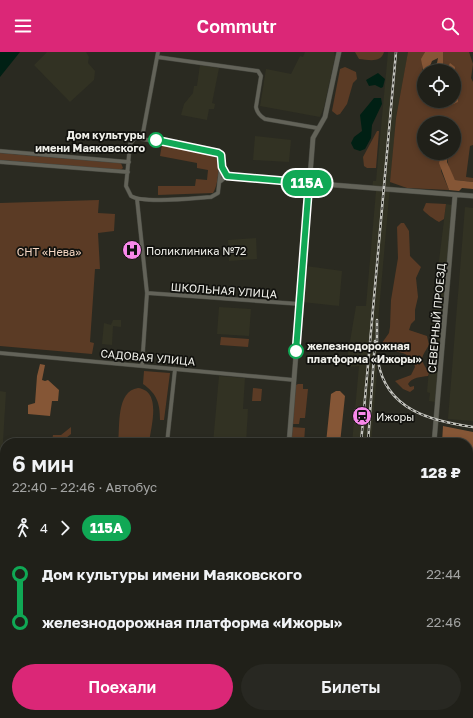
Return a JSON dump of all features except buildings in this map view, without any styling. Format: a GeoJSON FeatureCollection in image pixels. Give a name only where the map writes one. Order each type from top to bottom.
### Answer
{"type":"FeatureCollection","features":[{"type":"Feature","properties":{"kind":"street"},"geometry":{"type":"LineString","coordinates":[[142,138],[158,52]]}},
{"type":"Feature","properties":{"kind":"street"},"geometry":{"type":"LineString","coordinates":[[289,438],[313,138],[317,128],[325,117],[339,52]]}},
{"type":"Feature","properties":{"kind":"street"},"geometry":{"type":"LineString","coordinates":[[157,57],[258,71],[261,76],[256,112],[265,119],[317,128]]}},
{"type":"Feature","properties":{"kind":"street"},"geometry":{"type":"LineString","coordinates":[[135,138],[142,138],[218,153],[222,158],[222,167],[218,193],[211,197],[137,199],[131,196],[127,190],[132,141],[135,138]]}},
{"type":"Feature","properties":{"kind":"street"},"geometry":{"type":"LineString","coordinates":[[0,151],[129,162]]}},
{"type":"Feature","properties":{"kind":"street"},"geometry":{"type":"LineString","coordinates":[[0,162],[128,172]]}},
{"type":"Feature","properties":{"kind":"street"},"geometry":{"type":"LineString","coordinates":[[222,167],[227,176]]}},
{"type":"Feature","properties":{"kind":"street"},"geometry":{"type":"LineString","coordinates":[[220,182],[227,176],[473,196]]}},
{"type":"Feature","properties":{"kind":"street","name":"СЕВЕРНЫЙ ПРОЕЗД"},"geometry":{"type":"LineString","coordinates":[[434,438],[455,194]]}},
{"type":"Feature","properties":{"kind":"street"},"geometry":{"type":"LineString","coordinates":[[137,199],[147,293],[142,366]]}},
{"type":"Feature","properties":{"kind":"street","name":"ШКОЛЬНАЯ УЛИЦА"},"geometry":{"type":"LineString","coordinates":[[147,293],[300,304]]}},
{"type":"Feature","properties":{"kind":"street","name":"САДОВАЯ УЛИЦА"},"geometry":{"type":"LineString","coordinates":[[0,353],[294,380]]}},
{"type":"Feature","properties":{"kind":"street"},"geometry":{"type":"LineString","coordinates":[[167,438],[174,369]]}},
{"type":"Feature","properties":{"kind":"shaded area"},"geometry":{"type":"Polygon","coordinates":[[[0,52],[20,52],[0,77],[0,52]]]}},
{"type":"Feature","properties":{"kind":"shaded area"},"geometry":{"type":"Polygon","coordinates":[[[47,52],[86,52],[89,57],[88,63],[95,71],[94,80],[70,102],[34,65],[47,52]]]}},
{"type":"Feature","properties":{"kind":"shaded area"},"geometry":{"type":"Polygon","coordinates":[[[305,52],[334,52],[335,57],[324,107],[320,117],[260,106],[266,69],[291,74],[300,56],[303,57],[305,52]]]}},
{"type":"Feature","properties":{"kind":"shaded area"},"geometry":{"type":"Polygon","coordinates":[[[388,52],[408,52],[396,118],[378,322],[377,373],[371,438],[352,438],[359,366],[350,367],[348,353],[356,306],[366,306],[376,191],[372,190],[373,181],[376,181],[388,52]]]}},
{"type":"Feature","properties":{"kind":"shaded area"},"geometry":{"type":"Polygon","coordinates":[[[425,52],[443,52],[443,64],[436,64],[438,58],[432,61],[431,64],[422,64],[421,59],[425,52]]]}},
{"type":"Feature","properties":{"kind":"shaded area"},"geometry":{"type":"Polygon","coordinates":[[[200,65],[219,68],[212,103],[215,104],[214,109],[209,109],[207,120],[181,115],[184,104],[193,93],[194,86],[197,86],[200,65]]]}},
{"type":"Feature","properties":{"kind":"shaded area"},"geometry":{"type":"Polygon","coordinates":[[[378,73],[385,79],[383,87],[381,88],[375,85],[369,86],[366,80],[378,73]]]}},
{"type":"Feature","properties":{"kind":"shaded area"},"geometry":{"type":"Polygon","coordinates":[[[374,98],[381,98],[382,104],[372,125],[371,138],[365,149],[360,151],[354,149],[351,143],[354,137],[362,131],[360,115],[374,98]]]}},
{"type":"Feature","properties":{"kind":"shaded area"},"geometry":{"type":"Polygon","coordinates":[[[255,136],[291,140],[289,162],[253,160],[255,136]]]}},
{"type":"Feature","properties":{"kind":"shaded area"},"geometry":{"type":"Polygon","coordinates":[[[440,160],[447,160],[455,180],[473,182],[473,189],[462,188],[459,191],[449,190],[439,163],[440,160]]]}},
{"type":"Feature","properties":{"kind":"shaded area"},"geometry":{"type":"Polygon","coordinates":[[[446,204],[452,205],[436,402],[429,401],[430,393],[427,392],[437,277],[446,204]]]}},
{"type":"Feature","properties":{"kind":"shaded area"},"geometry":{"type":"Polygon","coordinates":[[[465,207],[473,208],[473,421],[448,419],[465,207]]]}},
{"type":"Feature","properties":{"kind":"shaded area"},"geometry":{"type":"Polygon","coordinates":[[[256,238],[257,259],[229,261],[228,240],[256,238]]]}},
{"type":"Feature","properties":{"kind":"shaded area"},"geometry":{"type":"Polygon","coordinates":[[[306,266],[342,271],[339,306],[302,302],[304,271],[306,271],[306,266]]]}},
{"type":"Feature","properties":{"kind":"shaded area"},"geometry":{"type":"Polygon","coordinates":[[[219,307],[251,309],[249,336],[217,334],[219,307]]]}},
{"type":"Feature","properties":{"kind":"shaded area"},"geometry":{"type":"Polygon","coordinates":[[[113,320],[121,320],[121,327],[113,326],[112,345],[102,344],[104,323],[111,325],[113,320]]]}},
{"type":"Feature","properties":{"kind":"shaded area"},"geometry":{"type":"Polygon","coordinates":[[[40,364],[45,365],[42,380],[48,380],[59,390],[58,401],[52,401],[50,416],[28,414],[28,405],[35,403],[37,376],[40,364]]]}},
{"type":"Feature","properties":{"kind":"shaded area"},"geometry":{"type":"Polygon","coordinates":[[[219,376],[245,378],[243,409],[248,409],[246,438],[213,438],[219,376]]]}},
{"type":"Feature","properties":{"kind":"shaded area"},"geometry":{"type":"Polygon","coordinates":[[[0,391],[6,392],[3,438],[0,438],[0,391]]]}},
{"type":"Feature","properties":{"kind":"shaded area"},"geometry":{"type":"Polygon","coordinates":[[[336,391],[340,391],[345,396],[341,438],[327,438],[331,394],[336,391]]]}},
{"type":"Feature","properties":{"kind":"shaded area"},"geometry":{"type":"Polygon","coordinates":[[[443,426],[473,432],[473,438],[442,438],[443,426]]]}},
{"type":"Feature","properties":{"kind":"green space"},"geometry":{"type":"Polygon","coordinates":[[[355,52],[384,52],[380,58],[371,60],[359,59],[355,52]]]}},
{"type":"Feature","properties":{"kind":"green space"},"geometry":{"type":"Polygon","coordinates":[[[408,52],[425,52],[423,64],[417,64],[417,108],[461,108],[461,64],[443,64],[443,52],[469,52],[473,64],[471,78],[473,82],[473,145],[470,146],[466,177],[473,178],[473,182],[455,180],[449,167],[448,160],[461,160],[461,116],[417,116],[417,160],[442,160],[441,171],[449,190],[407,188],[390,182],[396,118],[408,52]]]}},
{"type":"Feature","properties":{"kind":"green space"},"geometry":{"type":"Polygon","coordinates":[[[345,67],[356,72],[357,79],[353,83],[347,104],[340,114],[337,115],[332,111],[340,69],[345,67]]]}},
{"type":"Feature","properties":{"kind":"green space"},"geometry":{"type":"Polygon","coordinates":[[[377,131],[379,131],[376,168],[367,168],[364,166],[363,157],[377,131]]]}},
{"type":"Feature","properties":{"kind":"green space"},"geometry":{"type":"Polygon","coordinates":[[[162,144],[215,156],[218,164],[218,174],[213,193],[158,195],[158,186],[195,186],[196,179],[207,180],[208,170],[197,168],[197,163],[160,156],[162,144]]]}},
{"type":"Feature","properties":{"kind":"green space"},"geometry":{"type":"Polygon","coordinates":[[[0,153],[121,163],[123,168],[120,170],[0,160],[0,153]]]}},
{"type":"Feature","properties":{"kind":"green space","name":"СНТ «Нева»"},"geometry":{"type":"Polygon","coordinates":[[[99,200],[98,213],[115,214],[114,231],[98,233],[100,269],[95,269],[90,342],[94,343],[92,354],[0,346],[0,203],[99,200]]]}},
{"type":"Feature","properties":{"kind":"green space"},"geometry":{"type":"Polygon","coordinates":[[[426,203],[446,204],[444,219],[439,222],[426,213],[423,210],[426,203]]]}},
{"type":"Feature","properties":{"kind":"green space"},"geometry":{"type":"Polygon","coordinates":[[[401,223],[404,223],[409,231],[410,256],[421,267],[416,278],[418,297],[415,310],[415,320],[411,324],[409,330],[427,336],[429,345],[422,359],[429,373],[428,376],[412,380],[408,384],[410,387],[414,386],[414,389],[410,392],[403,389],[395,381],[411,375],[415,367],[413,360],[409,356],[384,347],[382,343],[389,333],[390,327],[391,300],[398,258],[397,227],[401,223]]]}},
{"type":"Feature","properties":{"kind":"green space"},"geometry":{"type":"Polygon","coordinates":[[[221,337],[249,339],[248,347],[220,345],[221,337]]]}},
{"type":"Feature","properties":{"kind":"green space"},"geometry":{"type":"Polygon","coordinates":[[[144,371],[170,373],[164,420],[160,420],[155,395],[143,384],[144,371]]]}},
{"type":"Feature","properties":{"kind":"green space"},"geometry":{"type":"Polygon","coordinates":[[[303,384],[303,389],[308,389],[305,418],[300,418],[299,424],[292,424],[296,385],[303,384]]]}},
{"type":"Feature","properties":{"kind":"green space"},"geometry":{"type":"Polygon","coordinates":[[[138,388],[145,391],[150,395],[153,402],[153,419],[150,438],[118,438],[120,410],[126,395],[138,388]]]}},
{"type":"Feature","properties":{"kind":"green space"},"geometry":{"type":"Polygon","coordinates":[[[253,388],[262,389],[261,401],[252,401],[253,388]]]}},
{"type":"Feature","properties":{"kind":"green space"},"geometry":{"type":"Polygon","coordinates":[[[71,427],[71,434],[66,438],[52,438],[53,435],[61,435],[71,427]]]}},
{"type":"Feature","properties":{"kind":"green space"},"geometry":{"type":"Polygon","coordinates":[[[292,427],[305,428],[304,438],[291,438],[292,427]]]}},
{"type":"Feature","properties":{"kind":"railway"},"geometry":{"type":"LineString","coordinates":[[361,438],[396,52]]}},
{"type":"Feature","properties":{"kind":"railway"},"geometry":{"type":"LineString","coordinates":[[377,320],[377,347]]}},
{"type":"Feature","properties":{"kind":"railway"},"geometry":{"type":"LineString","coordinates":[[368,438],[375,341]]}},
{"type":"Feature","properties":{"kind":"railway"},"geometry":{"type":"LineString","coordinates":[[378,361],[383,378],[390,391],[400,402],[427,416],[442,421],[473,427]]}},
{"type":"Feature","properties":{"kind":"bus line","name":"115А"},"geometry":{"type":"LineString","coordinates":[[156,140],[218,153],[221,155],[223,171],[227,176],[309,183],[296,351]]}},
{"type":"Feature","properties":{"kind":"place","name":"Дом культуры имени Маяковского"},"geometry":{"type":"Point","coordinates":[156,140]}},
{"type":"Feature","properties":{"kind":"place","name":"Поликлиника №72"},"geometry":{"type":"Point","coordinates":[132,250]}},
{"type":"Feature","properties":{"kind":"place","name":"железнодорожная платформа «Ижоры»"},"geometry":{"type":"Point","coordinates":[296,351]}},
{"type":"Feature","properties":{"kind":"place","name":"Ижоры"},"geometry":{"type":"Point","coordinates":[362,416]}}]}
